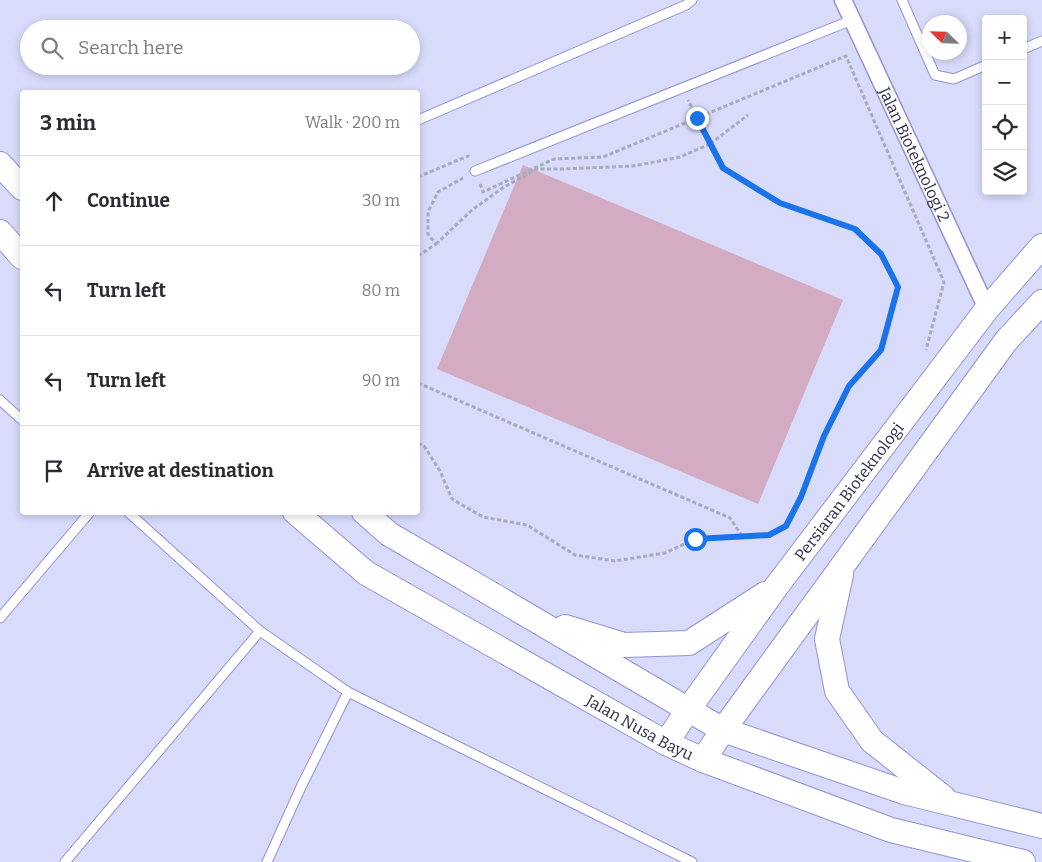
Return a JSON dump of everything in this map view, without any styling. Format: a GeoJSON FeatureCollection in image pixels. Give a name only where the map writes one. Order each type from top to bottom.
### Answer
{"type":"FeatureCollection","features":[{"type":"Feature","properties":{"kind":"main road"},"geometry":{"type":"LineString","coordinates":[[0,164],[20,186]]}},
{"type":"Feature","properties":{"kind":"main road"},"geometry":{"type":"LineString","coordinates":[[0,232],[20,255]]}},
{"type":"Feature","properties":{"kind":"main road","name":"Persiaran Bioteknologi"},"geometry":{"type":"LineString","coordinates":[[666,743],[776,587],[987,309],[1042,246]]}},
{"type":"Feature","properties":{"kind":"main road"},"geometry":{"type":"LineString","coordinates":[[703,760],[1006,340],[1042,302]]}},
{"type":"Feature","properties":{"kind":"main road","name":"Jalan Nusa Bayu"},"geometry":{"type":"LineString","coordinates":[[298,515],[366,573],[666,743],[703,760],[891,830],[1023,862]]}},
{"type":"Feature","properties":{"kind":"main road"},"geometry":{"type":"LineString","coordinates":[[367,515],[389,534],[723,730],[904,792],[1042,826]]}},
{"type":"Feature","properties":{"kind":"main road"},"geometry":{"type":"LineString","coordinates":[[843,566],[827,639],[837,692],[872,741],[951,804]]}},
{"type":"Feature","properties":{"kind":"main road"},"geometry":{"type":"LineString","coordinates":[[530,617],[624,645],[690,643],[776,587]]}},
{"type":"Feature","properties":{"kind":"street","name":"Jalan Bioteknologi 2"},"geometry":{"type":"LineString","coordinates":[[843,0],[987,309]]}},
{"type":"Feature","properties":{"kind":"lane"},"geometry":{"type":"LineString","coordinates":[[420,119],[686,5],[692,0]]}},
{"type":"Feature","properties":{"kind":"lane"},"geometry":{"type":"LineString","coordinates":[[902,0],[935,76],[954,79],[982,67]]}},
{"type":"Feature","properties":{"kind":"lane"},"geometry":{"type":"LineString","coordinates":[[475,171],[852,20]]}},
{"type":"Feature","properties":{"kind":"lane"},"geometry":{"type":"LineString","coordinates":[[1027,47],[1042,41]]}},
{"type":"Feature","properties":{"kind":"lane"},"geometry":{"type":"LineString","coordinates":[[0,400],[20,418]]}},
{"type":"Feature","properties":{"kind":"lane"},"geometry":{"type":"LineString","coordinates":[[0,618],[87,515]]}},
{"type":"Feature","properties":{"kind":"lane"},"geometry":{"type":"LineString","coordinates":[[131,515],[260,631],[348,692],[692,862]]}},
{"type":"Feature","properties":{"kind":"lane"},"geometry":{"type":"LineString","coordinates":[[65,862],[260,631]]}},
{"type":"Feature","properties":{"kind":"lane"},"geometry":{"type":"LineString","coordinates":[[266,862],[348,692]]}},
{"type":"Feature","properties":{"kind":"path"},"geometry":{"type":"LineString","coordinates":[[420,176],[468,156],[483,192],[554,159],[603,157],[846,56],[944,282],[925,353]]}},
{"type":"Feature","properties":{"kind":"path"},"geometry":{"type":"LineString","coordinates":[[420,444],[424,446],[440,471],[452,499],[483,517],[527,526],[575,555],[615,560],[665,553],[695,539],[769,535],[786,526],[801,497],[824,436],[849,386],[881,350],[898,287],[881,254],[855,229],[780,203],[723,168],[683,88]]}},
{"type":"Feature","properties":{"kind":"path"},"geometry":{"type":"LineString","coordinates":[[420,255],[436,244],[472,210],[504,187],[538,169],[633,166],[680,157],[710,144],[748,115]]}},
{"type":"Feature","properties":{"kind":"path"},"geometry":{"type":"LineString","coordinates":[[436,244],[428,234],[428,212],[438,192],[475,171]]}},
{"type":"Feature","properties":{"kind":"path"},"geometry":{"type":"LineString","coordinates":[[420,384],[730,518],[742,536]]}},
{"type":"Feature","properties":{"kind":"shaded area"},"geometry":{"type":"Polygon","coordinates":[[[0,0],[1042,0],[1042,862],[0,862],[0,0]]]}},
{"type":"Feature","properties":{"kind":"shaded area"},"geometry":{"type":"Polygon","coordinates":[[[523,165],[843,300],[758,504],[437,369],[523,165]]]}},
{"type":"Feature","properties":{"kind":"route"},"geometry":{"type":"LineString","coordinates":[[695,539],[769,535],[786,526],[801,497],[824,436],[849,386],[881,350],[898,287],[881,254],[855,229],[780,203],[723,168],[697,118]]}}]}
